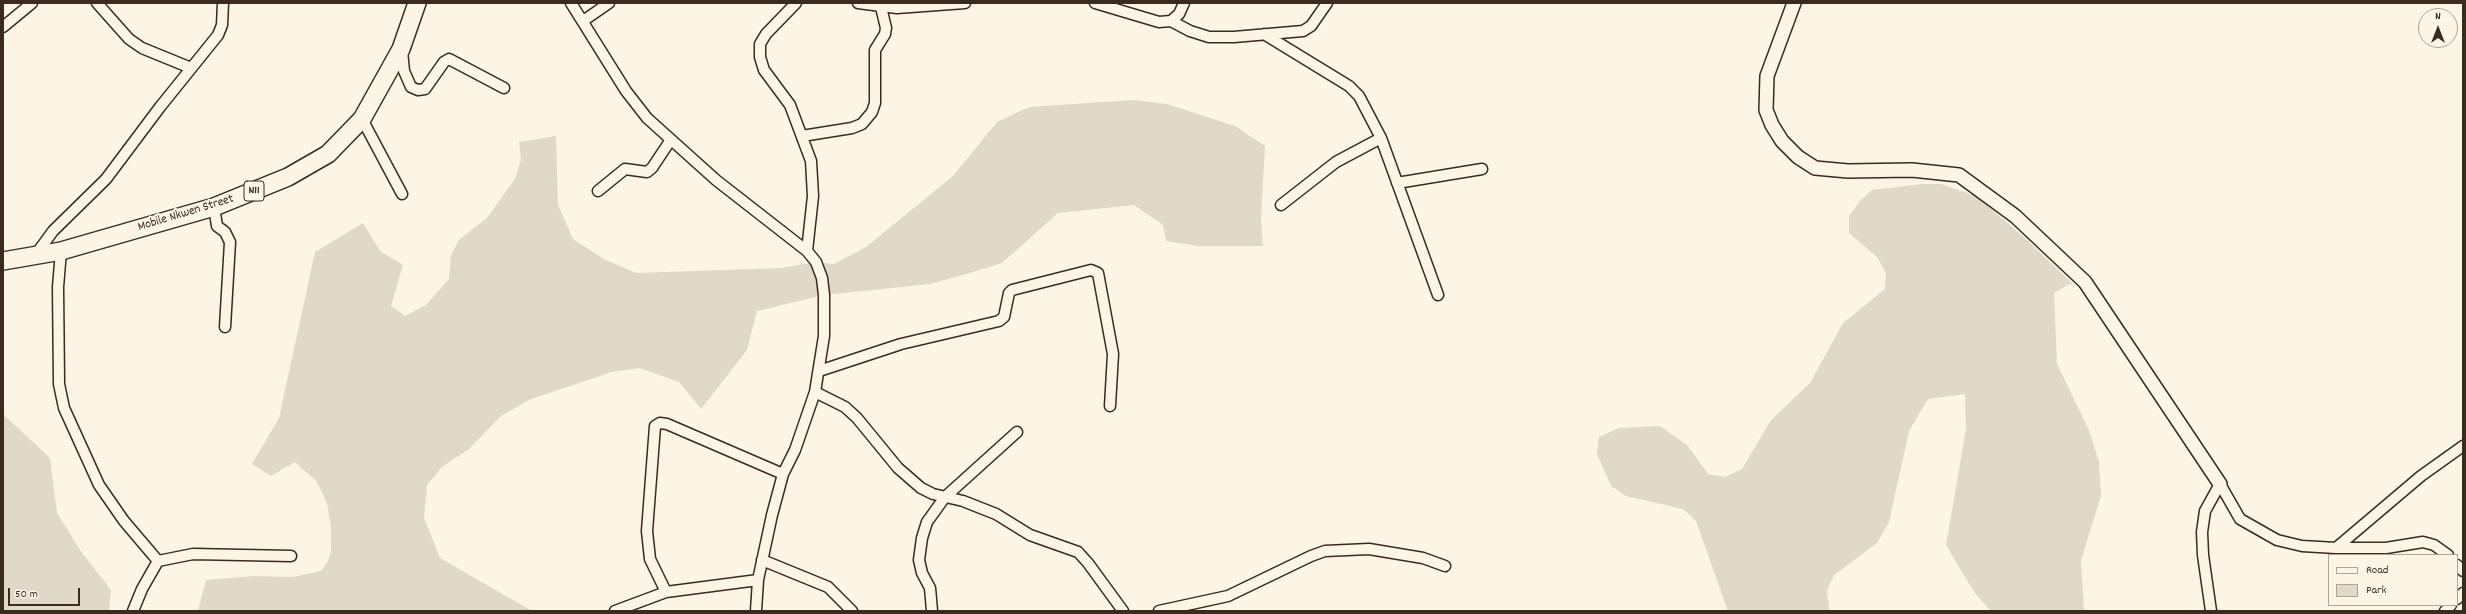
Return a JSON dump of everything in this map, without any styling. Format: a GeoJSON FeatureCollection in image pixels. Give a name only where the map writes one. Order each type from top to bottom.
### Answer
{"type":"FeatureCollection","features":[{"type":"Feature","properties":{"kind":"highway","name":"Mobile Nkwen Street"},"geometry":{"type":"LineString","coordinates":[[3,261],[34,257],[61,251],[214,207],[288,177],[328,154],[362,119],[401,49],[417,3]]}},
{"type":"Feature","properties":{"kind":"street"},"geometry":{"type":"LineString","coordinates":[[3,27],[32,3]]}},
{"type":"Feature","properties":{"kind":"street"},"geometry":{"type":"LineString","coordinates":[[97,3],[129,39],[142,48],[191,68]]}},
{"type":"Feature","properties":{"kind":"street"},"geometry":{"type":"LineString","coordinates":[[34,257],[53,231],[106,179],[218,35],[222,25],[223,3]]}},
{"type":"Feature","properties":{"kind":"street"},"geometry":{"type":"LineString","coordinates":[[571,3],[636,105],[670,140],[716,180],[807,251],[816,262],[822,278],[824,295],[824,336],[816,392],[796,450],[783,474],[758,580],[756,611]]}},
{"type":"Feature","properties":{"kind":"street"},"geometry":{"type":"LineString","coordinates":[[583,22],[609,3]]}},
{"type":"Feature","properties":{"kind":"street"},"geometry":{"type":"LineString","coordinates":[[796,3],[766,34],[760,44],[760,57],[764,70],[790,105],[810,161],[813,178],[807,251]]}},
{"type":"Feature","properties":{"kind":"street"},"geometry":{"type":"LineString","coordinates":[[858,3],[881,7],[931,7],[965,3]]}},
{"type":"Feature","properties":{"kind":"street"},"geometry":{"type":"LineString","coordinates":[[1095,3],[1159,22],[1171,20],[1179,14],[1184,3]]}},
{"type":"Feature","properties":{"kind":"street"},"geometry":{"type":"LineString","coordinates":[[1171,20],[1190,31],[1209,37],[1303,30],[1312,26],[1327,3]]}},
{"type":"Feature","properties":{"kind":"street"},"geometry":{"type":"LineString","coordinates":[[1794,3],[1767,76],[1766,110],[1772,125],[1782,141],[1798,158],[1815,168],[1848,171],[1912,170],[1959,175],[2015,216],[2085,282],[2220,484],[2240,519],[2258,532],[2277,540],[2302,546],[2386,548],[2423,542],[2434,545],[2447,554]]}},
{"type":"Feature","properties":{"kind":"street"},"geometry":{"type":"LineString","coordinates":[[802,136],[852,128],[862,124],[872,112],[875,104],[875,50],[885,34],[886,28],[881,7]]}},
{"type":"Feature","properties":{"kind":"street"},"geometry":{"type":"LineString","coordinates":[[1264,34],[1349,86],[1359,96],[1381,138],[1438,294]]}},
{"type":"Feature","properties":{"kind":"street"},"geometry":{"type":"LineString","coordinates":[[401,49],[404,71],[411,86],[418,90],[425,89],[444,62],[449,59],[504,88]]}},
{"type":"Feature","properties":{"kind":"street"},"geometry":{"type":"LineString","coordinates":[[362,119],[402,194]]}},
{"type":"Feature","properties":{"kind":"street"},"geometry":{"type":"LineString","coordinates":[[1281,205],[1336,162],[1381,138]]}},
{"type":"Feature","properties":{"kind":"street"},"geometry":{"type":"LineString","coordinates":[[598,191],[625,169],[646,172],[652,168],[670,140]]}},
{"type":"Feature","properties":{"kind":"street"},"geometry":{"type":"LineString","coordinates":[[1397,183],[1482,169]]}},
{"type":"Feature","properties":{"kind":"street"},"geometry":{"type":"LineString","coordinates":[[214,207],[217,226],[225,232],[230,242],[225,326]]}},
{"type":"Feature","properties":{"kind":"street"},"geometry":{"type":"LineString","coordinates":[[61,251],[58,287],[59,384],[64,408],[99,485],[124,521],[158,561]]}},
{"type":"Feature","properties":{"kind":"street"},"geometry":{"type":"LineString","coordinates":[[819,370],[901,344],[999,320],[1004,316],[1009,293],[1012,290],[1091,270],[1098,273],[1113,354],[1110,406]]}},
{"type":"Feature","properties":{"kind":"street"},"geometry":{"type":"LineString","coordinates":[[816,392],[845,407],[857,418],[910,480],[933,494],[963,501],[996,514],[1030,534],[1078,552],[1088,562],[1123,611]]}},
{"type":"Feature","properties":{"kind":"street"},"geometry":{"type":"LineString","coordinates":[[666,592],[650,559],[646,531],[655,426],[660,423],[667,424],[783,474]]}},
{"type":"Feature","properties":{"kind":"street"},"geometry":{"type":"LineString","coordinates":[[932,611],[930,588],[922,573],[919,560],[922,538],[928,522],[945,497],[1017,432]]}},
{"type":"Feature","properties":{"kind":"street"},"geometry":{"type":"LineString","coordinates":[[2336,548],[2421,476],[2463,446]]}},
{"type":"Feature","properties":{"kind":"street"},"geometry":{"type":"LineString","coordinates":[[2212,611],[2203,555],[2202,532],[2205,511],[2220,484]]}},
{"type":"Feature","properties":{"kind":"street"},"geometry":{"type":"LineString","coordinates":[[1159,611],[1228,596],[1311,556],[1325,551],[1369,549],[1423,558],[1445,566]]}},
{"type":"Feature","properties":{"kind":"street"},"geometry":{"type":"LineString","coordinates":[[133,611],[142,589],[158,561],[193,554],[291,556]]}},
{"type":"Feature","properties":{"kind":"street"},"geometry":{"type":"LineString","coordinates":[[762,560],[828,587],[852,611]]}},
{"type":"Feature","properties":{"kind":"street"},"geometry":{"type":"LineString","coordinates":[[616,611],[666,592],[758,580]]}},
{"type":"Feature","properties":{"kind":"green space"},"geometry":{"type":"Polygon","coordinates":[[[1133,100],[1167,104],[1235,126],[1265,146],[1261,219],[1263,246],[1198,246],[1166,241],[1163,225],[1134,205],[1058,213],[1002,263],[930,284],[824,295],[757,311],[747,350],[701,409],[679,382],[639,368],[612,372],[531,399],[501,416],[469,449],[442,467],[427,485],[424,518],[440,558],[532,611],[198,611],[206,580],[255,576],[293,577],[321,571],[328,561],[331,551],[331,528],[327,503],[317,482],[295,462],[271,476],[252,464],[279,418],[315,252],[363,223],[380,251],[403,265],[391,306],[405,316],[426,305],[449,279],[451,255],[459,240],[487,218],[515,179],[521,160],[519,142],[556,136],[558,205],[573,239],[604,259],[636,273],[781,268],[816,262],[834,264],[866,247],[953,176],[997,122],[1029,107],[1133,100]]]}},
{"type":"Feature","properties":{"kind":"green space"},"geometry":{"type":"Polygon","coordinates":[[[1922,184],[1941,184],[1976,196],[2025,238],[2074,285],[2069,284],[2054,293],[2057,364],[2089,430],[2099,462],[2101,496],[2081,560],[2084,611],[1991,611],[1974,592],[1946,545],[1966,429],[1965,394],[1928,399],[1909,431],[1889,522],[1877,543],[1834,575],[1827,591],[1829,609],[1832,611],[1728,611],[1696,521],[1683,509],[1626,496],[1611,486],[1597,454],[1599,437],[1619,428],[1660,426],[1688,446],[1708,474],[1725,477],[1742,469],[1771,420],[1810,383],[1843,323],[1885,289],[1886,273],[1877,257],[1849,233],[1849,216],[1859,202],[1872,190],[1922,184]]]}},
{"type":"Feature","properties":{"kind":"green space"},"geometry":{"type":"Polygon","coordinates":[[[3,414],[50,458],[57,513],[80,550],[111,590],[109,611],[3,611],[3,414]]]}}]}
